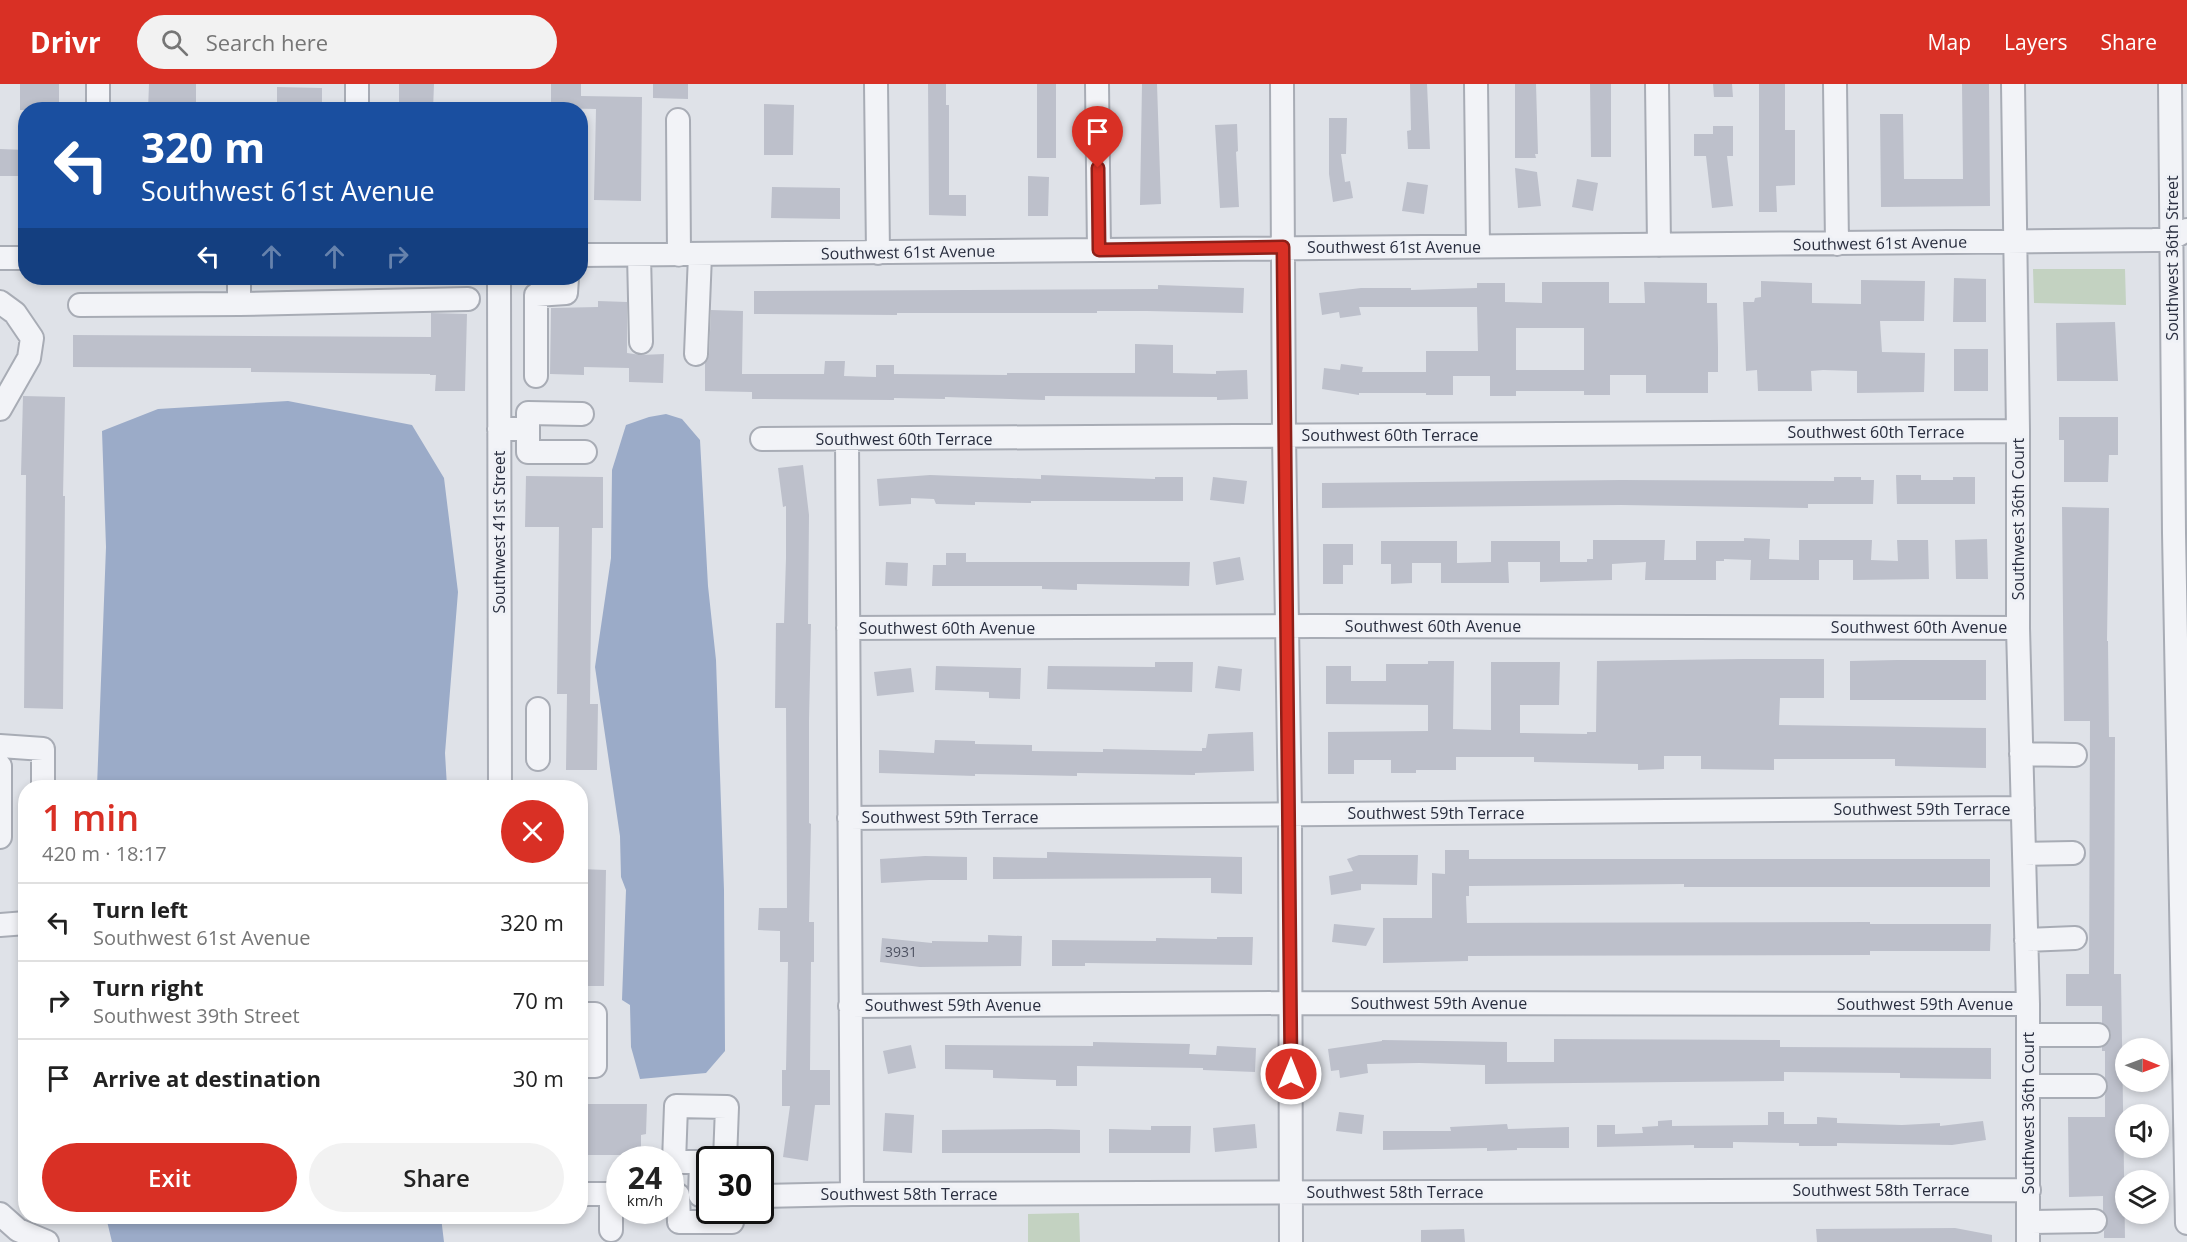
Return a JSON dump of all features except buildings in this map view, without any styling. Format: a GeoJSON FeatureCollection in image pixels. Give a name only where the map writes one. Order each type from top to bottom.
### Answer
{"type":"FeatureCollection","features":[{"type":"Feature","properties":{"kind":"street"},"geometry":{"type":"LineString","coordinates":[[98,84],[98,102]]}},
{"type":"Feature","properties":{"kind":"street"},"geometry":{"type":"LineString","coordinates":[[357,84],[357,102]]}},
{"type":"Feature","properties":{"kind":"street"},"geometry":{"type":"LineString","coordinates":[[876,84],[878,253]]}},
{"type":"Feature","properties":{"kind":"street"},"geometry":{"type":"LineString","coordinates":[[1097,84],[1099,250]]}},
{"type":"Feature","properties":{"kind":"street"},"geometry":{"type":"LineString","coordinates":[[1282,84],[1284,436],[1290,814],[1291,1242]]}},
{"type":"Feature","properties":{"kind":"street"},"geometry":{"type":"LineString","coordinates":[[1476,84],[1478,246]]}},
{"type":"Feature","properties":{"kind":"street"},"geometry":{"type":"LineString","coordinates":[[1657,84],[1659,245]]}},
{"type":"Feature","properties":{"kind":"street"},"geometry":{"type":"LineString","coordinates":[[1835,84],[1836,244]]}},
{"type":"Feature","properties":{"kind":"street","name":"Southwest 36th Court"},"geometry":{"type":"LineString","coordinates":[[2013,84],[2019,431],[2018,628],[2028,1004],[2028,1232]]}},
{"type":"Feature","properties":{"kind":"street","name":"Southwest 36th Street"},"geometry":{"type":"LineString","coordinates":[[2170,84],[2179,185],[2187,1223]]}},
{"type":"Feature","properties":{"kind":"street"},"geometry":{"type":"LineString","coordinates":[[678,120],[696,354]]}},
{"type":"Feature","properties":{"kind":"street","name":"Southwest 61st Avenue"},"geometry":{"type":"LineString","coordinates":[[588,255],[2015,242],[2179,235]]}},
{"type":"Feature","properties":{"kind":"street"},"geometry":{"type":"LineString","coordinates":[[639,255],[641,342]]}},
{"type":"Feature","properties":{"kind":"street"},"geometry":{"type":"LineString","coordinates":[[0,258],[18,258]]}},
{"type":"Feature","properties":{"kind":"street"},"geometry":{"type":"LineString","coordinates":[[239,285],[239,304]]}},
{"type":"Feature","properties":{"kind":"street","name":"Southwest 41st Street"},"geometry":{"type":"LineString","coordinates":[[499,285],[500,780]]}},
{"type":"Feature","properties":{"kind":"street"},"geometry":{"type":"LineString","coordinates":[[536,375],[536,295],[566,293],[567,285]]}},
{"type":"Feature","properties":{"kind":"street"},"geometry":{"type":"LineString","coordinates":[[80,305],[468,299]]}},
{"type":"Feature","properties":{"kind":"street"},"geometry":{"type":"LineString","coordinates":[[0,302],[15,313],[32,338],[29,358],[10,371],[0,409]]}},
{"type":"Feature","properties":{"kind":"street"},"geometry":{"type":"LineString","coordinates":[[582,414],[528,413],[528,452],[585,452]]}},
{"type":"Feature","properties":{"kind":"street"},"geometry":{"type":"LineString","coordinates":[[499,429],[528,429]]}},
{"type":"Feature","properties":{"kind":"street","name":"Southwest 60th Terrace"},"geometry":{"type":"LineString","coordinates":[[762,440],[2019,431]]}},
{"type":"Feature","properties":{"kind":"street"},"geometry":{"type":"LineString","coordinates":[[847,440],[852,1194]]}},
{"type":"Feature","properties":{"kind":"street","name":"Southwest 60th Avenue"},"geometry":{"type":"LineString","coordinates":[[848,628],[1287,626],[2018,628]]}},
{"type":"Feature","properties":{"kind":"street"},"geometry":{"type":"LineString","coordinates":[[537,709],[538,759]]}},
{"type":"Feature","properties":{"kind":"street"},"geometry":{"type":"LineString","coordinates":[[500,733],[537,731]]}},
{"type":"Feature","properties":{"kind":"street"},"geometry":{"type":"LineString","coordinates":[[0,746],[43,748],[43,780]]}},
{"type":"Feature","properties":{"kind":"street"},"geometry":{"type":"LineString","coordinates":[[2021,754],[2075,754]]}},
{"type":"Feature","properties":{"kind":"street"},"geometry":{"type":"LineString","coordinates":[[0,766],[0,837]]}},
{"type":"Feature","properties":{"kind":"street","name":"Southwest 59th Terrace"},"geometry":{"type":"LineString","coordinates":[[849,818],[2023,808]]}},
{"type":"Feature","properties":{"kind":"street"},"geometry":{"type":"LineString","coordinates":[[2024,854],[2073,853]]}},
{"type":"Feature","properties":{"kind":"street"},"geometry":{"type":"LineString","coordinates":[[0,925],[18,924]]}},
{"type":"Feature","properties":{"kind":"street"},"geometry":{"type":"LineString","coordinates":[[2026,940],[2076,938]]}},
{"type":"Feature","properties":{"kind":"street","name":"Southwest 59th Avenue"},"geometry":{"type":"LineString","coordinates":[[850,1006],[1290,1002],[2028,1004]]}},
{"type":"Feature","properties":{"kind":"street"},"geometry":{"type":"LineString","coordinates":[[588,1014],[595,1014],[595,1066],[588,1066]]}},
{"type":"Feature","properties":{"kind":"street"},"geometry":{"type":"LineString","coordinates":[[2028,1035],[2098,1035]]}},
{"type":"Feature","properties":{"kind":"street"},"geometry":{"type":"LineString","coordinates":[[2028,1086],[2095,1086]]}},
{"type":"Feature","properties":{"kind":"street"},"geometry":{"type":"LineString","coordinates":[[696,1162],[674,1162],[676,1106],[727,1107],[726,1146]]}},
{"type":"Feature","properties":{"kind":"street"},"geometry":{"type":"LineString","coordinates":[[696,1181],[679,1222],[696,1222]]}},
{"type":"Feature","properties":{"kind":"street","name":"Southwest 58th Terrace"},"geometry":{"type":"LineString","coordinates":[[774,1196],[2029,1190]]}},
{"type":"Feature","properties":{"kind":"street"},"geometry":{"type":"LineString","coordinates":[[588,1194],[606,1194]]}},
{"type":"Feature","properties":{"kind":"street"},"geometry":{"type":"LineString","coordinates":[[0,1214],[18,1230],[47,1242]]}},
{"type":"Feature","properties":{"kind":"street"},"geometry":{"type":"LineString","coordinates":[[2028,1232],[2095,1221]]}},
{"type":"Feature","properties":{"kind":"street"},"geometry":{"type":"LineString","coordinates":[[611,1230],[612,1224]]}},
{"type":"Feature","properties":{"kind":"green space"},"geometry":{"type":"Polygon","coordinates":[[[2033,269],[2125,269],[2126,305],[2034,303],[2033,269]]]}},
{"type":"Feature","properties":{"kind":"green space"},"geometry":{"type":"Polygon","coordinates":[[[1079,1213],[1080,1242],[1028,1242],[1028,1214],[1079,1213]]]}},
{"type":"Feature","properties":{"kind":"water"},"geometry":{"type":"Polygon","coordinates":[[[288,401],[412,425],[444,478],[458,592],[445,753],[447,780],[97,780],[106,547],[102,431],[158,409],[288,401]]]}},
{"type":"Feature","properties":{"kind":"water"},"geometry":{"type":"Polygon","coordinates":[[[666,414],[682,419],[700,440],[708,586],[716,660],[724,890],[725,1051],[706,1073],[640,1079],[631,1047],[630,1005],[622,1000],[626,890],[621,877],[620,836],[595,667],[611,558],[612,470],[626,425],[666,414]]]}},
{"type":"Feature","properties":{"kind":"water"},"geometry":{"type":"Polygon","coordinates":[[[108,1224],[442,1224],[444,1242],[112,1242],[108,1224]]]}},
{"type":"Feature","properties":{"kind":"route"},"geometry":{"type":"LineString","coordinates":[[1098,168],[1099,250],[1283,247],[1291,1074]]}}]}
